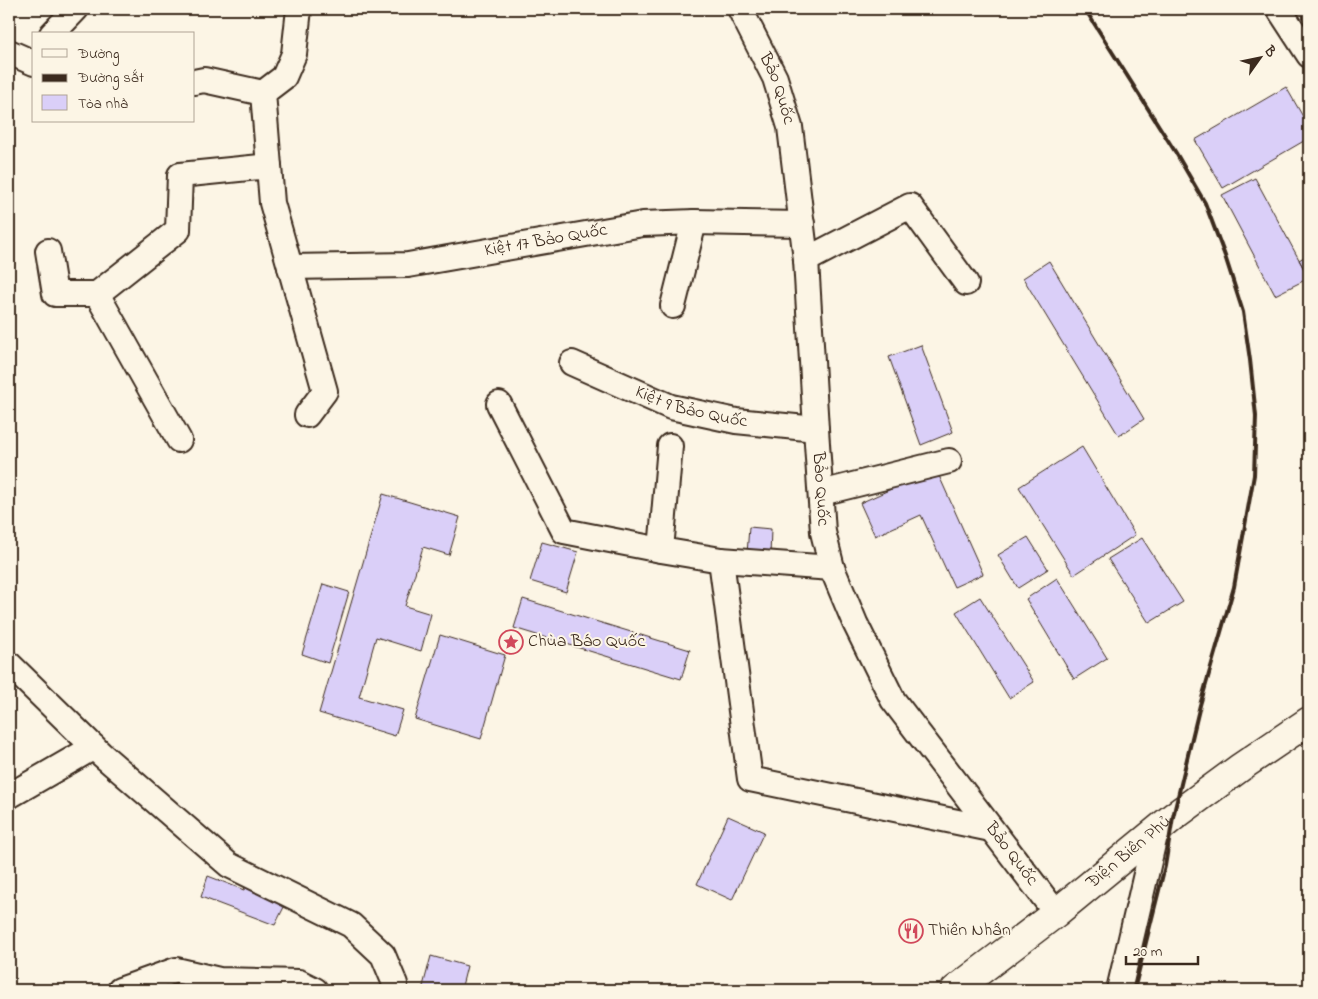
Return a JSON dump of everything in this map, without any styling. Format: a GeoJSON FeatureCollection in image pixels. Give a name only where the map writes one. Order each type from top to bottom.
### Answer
{"type":"FeatureCollection","features":[{"type":"Feature","properties":{"kind":"main road","name":"Điện Biên Phủ"},"geometry":{"type":"LineString","coordinates":[[955,990],[1056,913],[1156,831],[1241,767],[1309,721]]}},
{"type":"Feature","properties":{"kind":"street"},"geometry":{"type":"LineString","coordinates":[[54,32],[76,9]]}},
{"type":"Feature","properties":{"kind":"street"},"geometry":{"type":"LineString","coordinates":[[195,82],[204,80],[263,93],[284,77],[294,54],[299,9]]}},
{"type":"Feature","properties":{"kind":"street","name":"Bảo Quốc"},"geometry":{"type":"LineString","coordinates":[[740,9],[775,78],[790,128],[806,260],[824,532],[832,568],[855,623],[893,700],[1056,913]]}},
{"type":"Feature","properties":{"kind":"street"},"geometry":{"type":"LineString","coordinates":[[1280,9],[1309,55]]}},
{"type":"Feature","properties":{"kind":"street"},"geometry":{"type":"LineString","coordinates":[[263,93],[272,202],[325,390],[308,415]]}},
{"type":"Feature","properties":{"kind":"street"},"geometry":{"type":"LineString","coordinates":[[48,251],[55,294],[97,294],[178,230],[180,175],[269,166]]}},
{"type":"Feature","properties":{"kind":"street"},"geometry":{"type":"LineString","coordinates":[[806,260],[910,206],[966,283]]}},
{"type":"Feature","properties":{"kind":"street"},"geometry":{"type":"LineString","coordinates":[[673,306],[694,222]]}},
{"type":"Feature","properties":{"kind":"street","name":"Kiệt 17 Bảo Quốc"},"geometry":{"type":"LineString","coordinates":[[290,267],[408,265],[643,224],[694,222],[802,224]]}},
{"type":"Feature","properties":{"kind":"street"},"geometry":{"type":"LineString","coordinates":[[97,294],[179,440]]}},
{"type":"Feature","properties":{"kind":"street","name":"Kiệt 9 Bảo Quốc"},"geometry":{"type":"LineString","coordinates":[[572,363],[671,407],[736,421],[816,429]]}},
{"type":"Feature","properties":{"kind":"street"},"geometry":{"type":"LineString","coordinates":[[499,404],[564,531],[721,560],[832,568]]}},
{"type":"Feature","properties":{"kind":"street"},"geometry":{"type":"LineString","coordinates":[[661,550],[670,446]]}},
{"type":"Feature","properties":{"kind":"street"},"geometry":{"type":"LineString","coordinates":[[821,493],[949,461]]}},
{"type":"Feature","properties":{"kind":"street"},"geometry":{"type":"LineString","coordinates":[[721,560],[750,779],[991,829]]}},
{"type":"Feature","properties":{"kind":"street"},"geometry":{"type":"LineString","coordinates":[[9,664],[94,747],[229,865],[351,925],[383,955],[395,984],[394,990]]}},
{"type":"Feature","properties":{"kind":"street"},"geometry":{"type":"LineString","coordinates":[[9,796],[94,747]]}},
{"type":"Feature","properties":{"kind":"street"},"geometry":{"type":"LineString","coordinates":[[1120,990],[1156,831]]}},
{"type":"Feature","properties":{"kind":"street"},"geometry":{"type":"LineString","coordinates":[[120,990],[176,970],[219,980],[299,982],[315,990]]}},
{"type":"Feature","properties":{"kind":"building"},"geometry":{"type":"Polygon","coordinates":[[[1286,87],[1309,127],[1309,138],[1223,188],[1195,140],[1286,87]]]}},
{"type":"Feature","properties":{"kind":"building"},"geometry":{"type":"Polygon","coordinates":[[[1255,178],[1309,278],[1275,295],[1222,195],[1255,178]]]}},
{"type":"Feature","properties":{"kind":"building"},"geometry":{"type":"Polygon","coordinates":[[[1309,254],[1309,278],[1299,260],[1309,254]]]}},
{"type":"Feature","properties":{"kind":"building"},"geometry":{"type":"Polygon","coordinates":[[[1049,261],[1144,419],[1119,436],[1023,278],[1049,261]]]}},
{"type":"Feature","properties":{"kind":"building"},"geometry":{"type":"Polygon","coordinates":[[[921,345],[953,432],[921,445],[889,357],[921,345]]]}},
{"type":"Feature","properties":{"kind":"building"},"geometry":{"type":"Polygon","coordinates":[[[1082,447],[1135,535],[1074,575],[1019,487],[1082,447]]]}},
{"type":"Feature","properties":{"kind":"building"},"geometry":{"type":"Polygon","coordinates":[[[936,469],[983,574],[954,587],[921,515],[875,536],[860,503],[936,469]]]}},
{"type":"Feature","properties":{"kind":"building"},"geometry":{"type":"Polygon","coordinates":[[[383,494],[460,517],[449,555],[423,547],[405,606],[431,614],[421,651],[376,637],[359,697],[403,710],[395,736],[319,713],[383,494]]]}},
{"type":"Feature","properties":{"kind":"building"},"geometry":{"type":"Polygon","coordinates":[[[749,527],[771,529],[770,556],[747,554],[749,527]]]}},
{"type":"Feature","properties":{"kind":"building"},"geometry":{"type":"Polygon","coordinates":[[[1028,537],[1048,569],[1018,588],[998,555],[1028,537]]]}},
{"type":"Feature","properties":{"kind":"building"},"geometry":{"type":"Polygon","coordinates":[[[1142,538],[1183,602],[1149,623],[1108,559],[1142,538]]]}},
{"type":"Feature","properties":{"kind":"building"},"geometry":{"type":"Polygon","coordinates":[[[542,542],[578,552],[566,592],[530,581],[542,542]]]}},
{"type":"Feature","properties":{"kind":"building"},"geometry":{"type":"Polygon","coordinates":[[[1057,578],[1107,658],[1074,679],[1026,599],[1057,578]]]}},
{"type":"Feature","properties":{"kind":"building"},"geometry":{"type":"Polygon","coordinates":[[[323,584],[349,592],[328,663],[302,654],[323,584]]]}},
{"type":"Feature","properties":{"kind":"building"},"geometry":{"type":"Polygon","coordinates":[[[980,597],[1034,682],[1009,698],[956,612],[980,597]]]}},
{"type":"Feature","properties":{"kind":"building"},"geometry":{"type":"Polygon","coordinates":[[[523,599],[690,650],[681,679],[514,628],[523,599]]]}},
{"type":"Feature","properties":{"kind":"building"},"geometry":{"type":"Polygon","coordinates":[[[440,635],[505,655],[481,739],[415,719],[440,635]]]}},
{"type":"Feature","properties":{"kind":"building"},"geometry":{"type":"Polygon","coordinates":[[[728,816],[764,832],[732,900],[697,884],[728,816]]]}},
{"type":"Feature","properties":{"kind":"building"},"geometry":{"type":"Polygon","coordinates":[[[208,876],[244,890],[246,883],[286,903],[275,925],[201,897],[208,876]]]}},
{"type":"Feature","properties":{"kind":"building"},"geometry":{"type":"Polygon","coordinates":[[[431,956],[467,966],[461,990],[422,990],[431,956]]]}},
{"type":"Feature","properties":{"kind":"railway"},"geometry":{"type":"LineString","coordinates":[[1085,9],[1176,153],[1205,203],[1243,312],[1256,416],[1254,475],[1234,587],[1200,705],[1173,817],[1165,866],[1134,990]]}},
{"type":"Feature","properties":{"kind":"place","name":"Chùa Báo Quốc"},"geometry":{"type":"Point","coordinates":[511,642]}},
{"type":"Feature","properties":{"kind":"place","name":"Thiên Nhân"},"geometry":{"type":"Point","coordinates":[911,931]}}]}
